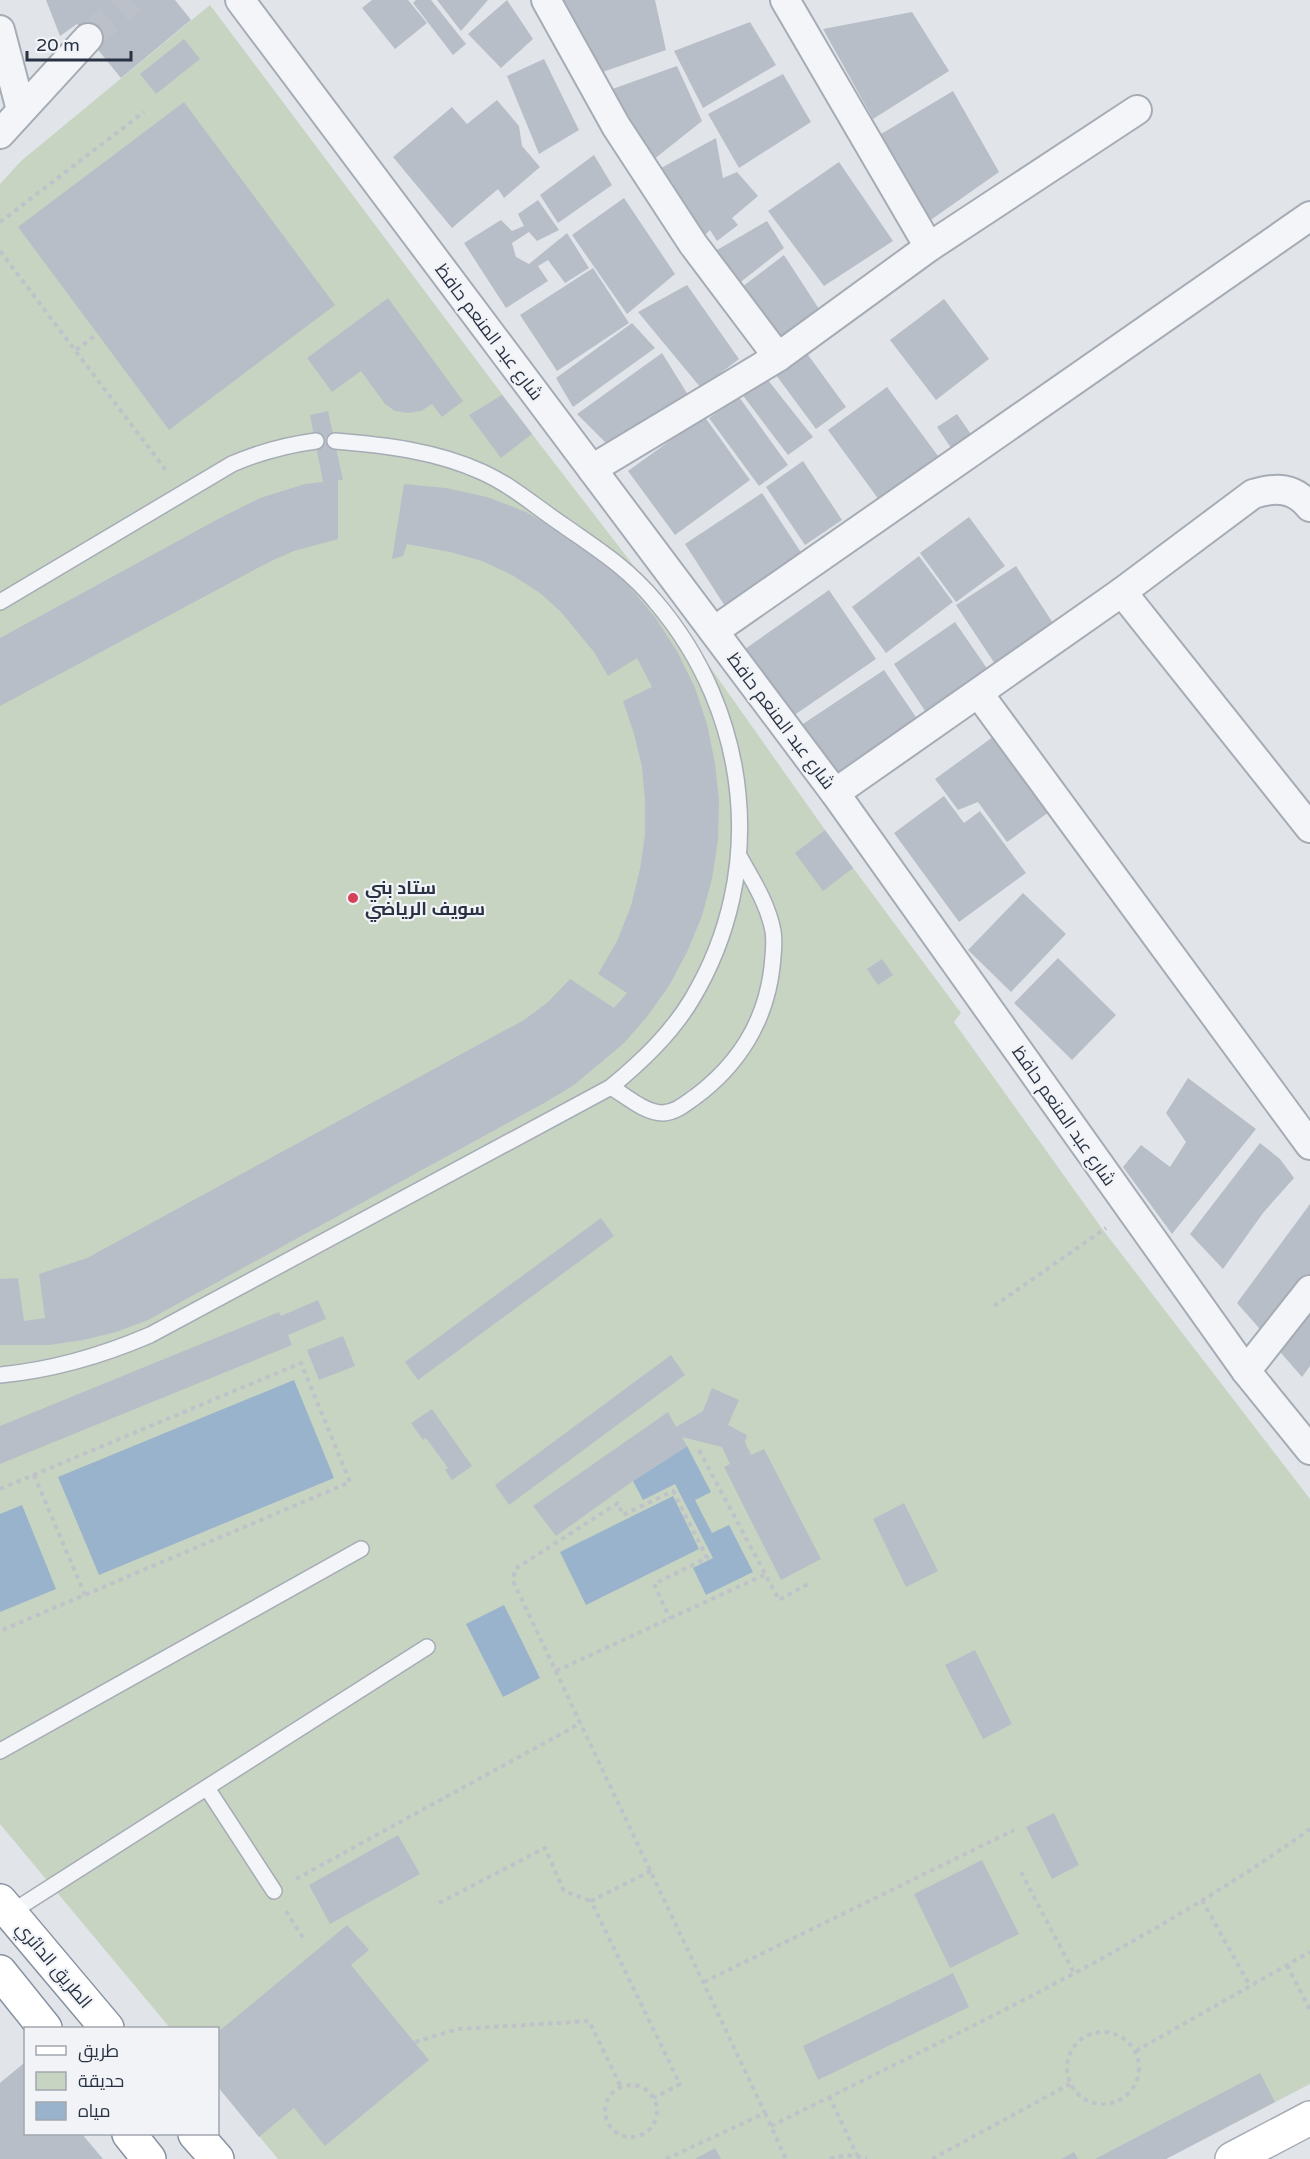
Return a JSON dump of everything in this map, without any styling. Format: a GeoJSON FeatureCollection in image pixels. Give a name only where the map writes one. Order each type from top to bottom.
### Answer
{"type":"FeatureCollection","features":[{"type":"Feature","properties":{"kind":"main road","name":"الطريق الدائري"},"geometry":{"type":"LineString","coordinates":[[5,1907],[106,2027]]}},
{"type":"Feature","properties":{"kind":"main road"},"geometry":{"type":"LineString","coordinates":[[0,1972],[44,2027]]}},
{"type":"Feature","properties":{"kind":"main road"},"geometry":{"type":"LineString","coordinates":[[1232,2159],[1310,2118]]}},
{"type":"Feature","properties":{"kind":"main road"},"geometry":{"type":"LineString","coordinates":[[131,2135],[149,2159]]}},
{"type":"Feature","properties":{"kind":"main road"},"geometry":{"type":"LineString","coordinates":[[197,2135],[217,2159]]}},
{"type":"Feature","properties":{"kind":"street","name":"شارع عبد المنعم حافظ"},"geometry":{"type":"LineString","coordinates":[[240,0],[835,793],[1246,1371],[1310,1450]]}},
{"type":"Feature","properties":{"kind":"street"},"geometry":{"type":"LineString","coordinates":[[546,0],[616,126],[693,244],[778,357]]}},
{"type":"Feature","properties":{"kind":"street"},"geometry":{"type":"LineString","coordinates":[[785,0],[929,247]]}},
{"type":"Feature","properties":{"kind":"street"},"geometry":{"type":"LineString","coordinates":[[0,30],[21,110]]}},
{"type":"Feature","properties":{"kind":"street"},"geometry":{"type":"LineString","coordinates":[[0,134],[88,38]]}},
{"type":"Feature","properties":{"kind":"street"},"geometry":{"type":"LineString","coordinates":[[592,469],[778,357],[929,247],[1137,110]]}},
{"type":"Feature","properties":{"kind":"street"},"geometry":{"type":"LineString","coordinates":[[714,631],[1310,216]]}},
{"type":"Feature","properties":{"kind":"street"},"geometry":{"type":"LineString","coordinates":[[835,793],[1122,592],[1253,494],[1271,489],[1290,492],[1304,500],[1310,507]]}},
{"type":"Feature","properties":{"kind":"street"},"geometry":{"type":"LineString","coordinates":[[1122,592],[1310,828]]}},
{"type":"Feature","properties":{"kind":"street"},"geometry":{"type":"LineString","coordinates":[[979,694],[1310,1144]]}},
{"type":"Feature","properties":{"kind":"street"},"geometry":{"type":"LineString","coordinates":[[1246,1371],[1310,1290]]}},
{"type":"Feature","properties":{"kind":"lane"},"geometry":{"type":"LineString","coordinates":[[0,602],[231,464],[286,445],[316,441]]}},
{"type":"Feature","properties":{"kind":"lane"},"geometry":{"type":"LineString","coordinates":[[0,1375],[72,1364],[112,1352],[150,1335],[611,1087],[641,1062],[668,1033],[691,1001],[724,932],[733,896],[739,856],[740,817],[737,777],[716,700],[700,664],[679,630],[641,585],[596,546],[562,525],[524,495],[483,472],[447,459],[410,450],[334,441]]}},
{"type":"Feature","properties":{"kind":"lane"},"geometry":{"type":"LineString","coordinates":[[611,1087],[652,1112],[671,1112],[683,1107],[712,1085],[729,1067],[752,1034],[764,1004],[770,980],[773,932],[767,911],[739,856]]}},
{"type":"Feature","properties":{"kind":"lane"},"geometry":{"type":"LineString","coordinates":[[0,1751],[361,1549]]}},
{"type":"Feature","properties":{"kind":"lane"},"geometry":{"type":"LineString","coordinates":[[5,1907],[207,1788],[427,1647]]}},
{"type":"Feature","properties":{"kind":"lane"},"geometry":{"type":"LineString","coordinates":[[207,1788],[274,1891]]}},
{"type":"Feature","properties":{"kind":"path"},"geometry":{"type":"LineString","coordinates":[[0,222],[144,112]]}},
{"type":"Feature","properties":{"kind":"path"},"geometry":{"type":"LineString","coordinates":[[0,250],[183,493]]}},
{"type":"Feature","properties":{"kind":"path"},"geometry":{"type":"LineString","coordinates":[[76,350],[98,334]]}},
{"type":"Feature","properties":{"kind":"path"},"geometry":{"type":"LineString","coordinates":[[994,1306],[1103,1230],[1130,1208]]}},
{"type":"Feature","properties":{"kind":"path"},"geometry":{"type":"LineString","coordinates":[[0,1489],[301,1363],[350,1482],[0,1630]]}},
{"type":"Feature","properties":{"kind":"path"},"geometry":{"type":"LineString","coordinates":[[699,1450],[779,1600],[808,1584]]}},
{"type":"Feature","properties":{"kind":"path"},"geometry":{"type":"LineString","coordinates":[[34,1474],[85,1594]]}},
{"type":"Feature","properties":{"kind":"path"},"geometry":{"type":"LineString","coordinates":[[670,1618],[654,1584],[707,1558],[673,1491],[623,1515],[618,1503],[515,1569],[513,1581],[786,2159]]}},
{"type":"Feature","properties":{"kind":"path"},"geometry":{"type":"LineString","coordinates":[[556,1671],[766,1574]]}},
{"type":"Feature","properties":{"kind":"path"},"geometry":{"type":"LineString","coordinates":[[305,1941],[274,1891],[581,1723]]}},
{"type":"Feature","properties":{"kind":"path"},"geometry":{"type":"LineString","coordinates":[[771,2126],[1149,1933],[1310,1829]]}},
{"type":"Feature","properties":{"kind":"path"},"geometry":{"type":"LineString","coordinates":[[704,1982],[1014,1830]]}},
{"type":"Feature","properties":{"kind":"path"},"geometry":{"type":"LineString","coordinates":[[439,1903],[545,1848],[564,1891],[591,1901],[680,2084],[654,2097]]}},
{"type":"Feature","properties":{"kind":"path"},"geometry":{"type":"LineString","coordinates":[[591,1901],[651,1871]]}},
{"type":"Feature","properties":{"kind":"path"},"geometry":{"type":"LineString","coordinates":[[1021,1872],[1074,1973]]}},
{"type":"Feature","properties":{"kind":"path"},"geometry":{"type":"LineString","coordinates":[[1203,1900],[1251,1986]]}},
{"type":"Feature","properties":{"kind":"path"},"geometry":{"type":"LineString","coordinates":[[1136,2052],[1310,1952]]}},
{"type":"Feature","properties":{"kind":"path"},"geometry":{"type":"LineString","coordinates":[[1287,1965],[1310,2010]]}},
{"type":"Feature","properties":{"kind":"path"},"geometry":{"type":"LineString","coordinates":[[415,2042],[458,2029],[589,2021],[621,2087]]}},
{"type":"Feature","properties":{"kind":"path"},"geometry":{"type":"LineString","coordinates":[[1101,2031],[1115,2033],[1127,2040],[1136,2052],[1140,2066],[1138,2080],[1131,2092],[1119,2101],[1106,2104],[1092,2102],[1079,2095],[1070,2084],[1067,2070],[1069,2056],[1076,2044],[1087,2035],[1101,2031]]}},
{"type":"Feature","properties":{"kind":"path"},"geometry":{"type":"LineString","coordinates":[[932,2159],[1070,2084]]}},
{"type":"Feature","properties":{"kind":"path"},"geometry":{"type":"LineString","coordinates":[[636,2085],[646,2089],[654,2097],[657,2108],[656,2119],[643,2135],[632,2137],[621,2135],[612,2129],[605,2108],[609,2098],[621,2087],[636,2085]]}},
{"type":"Feature","properties":{"kind":"path"},"geometry":{"type":"LineString","coordinates":[[830,2096],[857,2156]]}},
{"type":"Feature","properties":{"kind":"path"},"geometry":{"type":"LineString","coordinates":[[666,2159],[765,2113]]}},
{"type":"Feature","properties":{"kind":"path"},"geometry":{"type":"LineString","coordinates":[[830,2159],[842,2155],[867,2159]]}},
{"type":"Feature","properties":{"kind":"green space"},"geometry":{"type":"Polygon","coordinates":[[[210,5],[532,434],[691,640],[825,830],[961,1013],[954,1022],[1103,1230],[1310,1499],[1310,2084],[1166,2159],[278,2159],[219,2088],[219,2027],[169,2027],[0,1824],[0,184],[21,161],[210,5]]]}},
{"type":"Feature","properties":{"kind":"water"},"geometry":{"type":"Polygon","coordinates":[[[294,1380],[334,1478],[99,1575],[58,1477],[294,1380]]]}},
{"type":"Feature","properties":{"kind":"water"},"geometry":{"type":"Polygon","coordinates":[[[687,1446],[711,1492],[695,1500],[712,1533],[729,1525],[753,1572],[706,1595],[693,1568],[713,1558],[675,1484],[643,1500],[633,1481],[687,1446]]]}},
{"type":"Feature","properties":{"kind":"water"},"geometry":{"type":"Polygon","coordinates":[[[673,1496],[699,1549],[586,1605],[560,1552],[673,1496]]]}},
{"type":"Feature","properties":{"kind":"water"},"geometry":{"type":"Polygon","coordinates":[[[22,1505],[56,1589],[0,1612],[0,1514],[22,1505]]]}},
{"type":"Feature","properties":{"kind":"water"},"geometry":{"type":"Polygon","coordinates":[[[504,1605],[540,1678],[503,1697],[466,1624],[504,1605]]]}},
{"type":"Feature","properties":{"kind":"building"},"geometry":{"type":"Polygon","coordinates":[[[46,0],[175,0],[191,20],[121,78],[77,24],[60,36],[46,0]]]}},
{"type":"Feature","properties":{"kind":"building"},"geometry":{"type":"Polygon","coordinates":[[[372,0],[408,0],[427,23],[395,49],[362,8],[372,0]]]}},
{"type":"Feature","properties":{"kind":"building"},"geometry":{"type":"Polygon","coordinates":[[[416,0],[431,0],[466,44],[453,55],[413,3],[416,0]]]}},
{"type":"Feature","properties":{"kind":"building"},"geometry":{"type":"Polygon","coordinates":[[[437,0],[488,0],[461,31],[437,0]]]}},
{"type":"Feature","properties":{"kind":"building"},"geometry":{"type":"Polygon","coordinates":[[[507,0],[533,39],[501,68],[468,34],[507,0]]]}},
{"type":"Feature","properties":{"kind":"building"},"geometry":{"type":"Polygon","coordinates":[[[558,0],[655,0],[666,50],[594,75],[558,0]]]}},
{"type":"Feature","properties":{"kind":"building"},"geometry":{"type":"Polygon","coordinates":[[[912,12],[949,71],[873,119],[823,29],[912,12]]]}},
{"type":"Feature","properties":{"kind":"building"},"geometry":{"type":"Polygon","coordinates":[[[750,22],[776,65],[703,108],[674,51],[750,22]]]}},
{"type":"Feature","properties":{"kind":"building"},"geometry":{"type":"Polygon","coordinates":[[[184,39],[200,59],[156,94],[140,74],[184,39]]]}},
{"type":"Feature","properties":{"kind":"building"},"geometry":{"type":"Polygon","coordinates":[[[544,59],[579,130],[539,154],[507,76],[544,59]]]}},
{"type":"Feature","properties":{"kind":"building"},"geometry":{"type":"Polygon","coordinates":[[[677,66],[702,121],[648,164],[604,92],[677,66]]]}},
{"type":"Feature","properties":{"kind":"building"},"geometry":{"type":"Polygon","coordinates":[[[783,74],[811,122],[739,168],[708,114],[783,74]]]}},
{"type":"Feature","properties":{"kind":"building"},"geometry":{"type":"Polygon","coordinates":[[[953,91],[999,172],[925,224],[876,137],[953,91]]]}},
{"type":"Feature","properties":{"kind":"building"},"geometry":{"type":"Polygon","coordinates":[[[497,100],[519,126],[522,146],[540,167],[504,198],[498,189],[452,228],[393,157],[452,107],[467,124],[497,100]]]}},
{"type":"Feature","properties":{"kind":"building"},"geometry":{"type":"Polygon","coordinates":[[[184,102],[335,305],[169,430],[18,227],[184,102]]]}},
{"type":"Feature","properties":{"kind":"building"},"geometry":{"type":"Polygon","coordinates":[[[716,138],[723,178],[737,172],[758,196],[732,218],[738,225],[717,241],[710,230],[698,242],[652,173],[716,138]]]}},
{"type":"Feature","properties":{"kind":"building"},"geometry":{"type":"Polygon","coordinates":[[[594,155],[612,185],[558,223],[540,195],[594,155]]]}},
{"type":"Feature","properties":{"kind":"building"},"geometry":{"type":"Polygon","coordinates":[[[839,162],[893,241],[824,286],[768,211],[839,162]]]}},
{"type":"Feature","properties":{"kind":"building"},"geometry":{"type":"Polygon","coordinates":[[[624,198],[675,274],[627,314],[572,235],[624,198]]]}},
{"type":"Feature","properties":{"kind":"building"},"geometry":{"type":"Polygon","coordinates":[[[538,200],[559,230],[537,241],[529,232],[512,243],[516,257],[529,264],[567,233],[589,268],[565,283],[548,260],[538,266],[548,281],[506,308],[464,243],[501,220],[512,231],[524,226],[518,214],[538,200]]]}},
{"type":"Feature","properties":{"kind":"building"},"geometry":{"type":"Polygon","coordinates":[[[767,221],[784,248],[733,288],[710,254],[767,221]]]}},
{"type":"Feature","properties":{"kind":"building"},"geometry":{"type":"Polygon","coordinates":[[[784,255],[821,312],[779,350],[738,290],[784,255]]]}},
{"type":"Feature","properties":{"kind":"building"},"geometry":{"type":"Polygon","coordinates":[[[593,268],[629,323],[557,371],[520,315],[593,268]]]}},
{"type":"Feature","properties":{"kind":"building"},"geometry":{"type":"Polygon","coordinates":[[[687,285],[739,359],[701,388],[638,312],[687,285]]]}},
{"type":"Feature","properties":{"kind":"building"},"geometry":{"type":"Polygon","coordinates":[[[388,298],[463,401],[442,417],[432,404],[421,411],[408,413],[395,411],[385,404],[361,371],[332,392],[307,358],[388,298]]]}},
{"type":"Feature","properties":{"kind":"building"},"geometry":{"type":"Polygon","coordinates":[[[944,299],[989,359],[936,400],[890,340],[944,299]]]}},
{"type":"Feature","properties":{"kind":"building"},"geometry":{"type":"Polygon","coordinates":[[[632,323],[655,348],[573,407],[556,378],[632,323]]]}},
{"type":"Feature","properties":{"kind":"building"},"geometry":{"type":"Polygon","coordinates":[[[803,348],[846,407],[816,429],[773,371],[803,348]]]}},
{"type":"Feature","properties":{"kind":"building"},"geometry":{"type":"Polygon","coordinates":[[[662,353],[690,398],[611,448],[577,414],[662,353]]]}},
{"type":"Feature","properties":{"kind":"building"},"geometry":{"type":"Polygon","coordinates":[[[764,375],[813,437],[788,455],[741,393],[764,375]]]}},
{"type":"Feature","properties":{"kind":"building"},"geometry":{"type":"Polygon","coordinates":[[[887,387],[941,460],[882,504],[828,430],[887,387]]]}},
{"type":"Feature","properties":{"kind":"building"},"geometry":{"type":"Polygon","coordinates":[[[502,395],[532,434],[501,458],[469,415],[502,395]]]}},
{"type":"Feature","properties":{"kind":"building"},"geometry":{"type":"Polygon","coordinates":[[[739,397],[788,465],[759,486],[709,418],[739,397]]]}},
{"type":"Feature","properties":{"kind":"building"},"geometry":{"type":"Polygon","coordinates":[[[328,411],[343,480],[338,480],[338,539],[294,551],[271,561],[0,706],[0,638],[260,498],[305,484],[323,482],[310,415],[328,411]]]}},
{"type":"Feature","properties":{"kind":"building"},"geometry":{"type":"Polygon","coordinates":[[[957,414],[975,440],[955,454],[937,427],[957,414]]]}},
{"type":"Feature","properties":{"kind":"building"},"geometry":{"type":"Polygon","coordinates":[[[704,416],[750,480],[675,535],[628,471],[704,416]]]}},
{"type":"Feature","properties":{"kind":"building"},"geometry":{"type":"Polygon","coordinates":[[[803,461],[842,520],[805,545],[766,487],[803,461]]]}},
{"type":"Feature","properties":{"kind":"building"},"geometry":{"type":"Polygon","coordinates":[[[404,484],[446,488],[487,497],[526,512],[563,532],[597,556],[628,585],[655,617],[678,653],[695,688],[707,724],[715,763],[719,801],[718,840],[712,879],[702,916],[687,952],[669,986],[624,1043],[574,1085],[546,1102],[148,1320],[116,1332],[83,1340],[49,1345],[0,1345],[0,1279],[18,1278],[24,1321],[45,1318],[39,1274],[87,1258],[524,1020],[548,1002],[570,979],[614,1008],[627,993],[598,974],[617,941],[631,906],[645,835],[642,767],[623,701],[652,687],[637,658],[608,676],[594,652],[560,611],[540,593],[512,575],[482,561],[407,544],[403,556],[392,559],[404,484]]]}},
{"type":"Feature","properties":{"kind":"building"},"geometry":{"type":"Polygon","coordinates":[[[762,493],[808,563],[730,614],[685,544],[762,493]]]}},
{"type":"Feature","properties":{"kind":"building"},"geometry":{"type":"Polygon","coordinates":[[[969,517],[1005,566],[956,602],[920,553],[969,517]]]}},
{"type":"Feature","properties":{"kind":"building"},"geometry":{"type":"Polygon","coordinates":[[[919,556],[953,602],[886,653],[852,607],[919,556]]]}},
{"type":"Feature","properties":{"kind":"building"},"geometry":{"type":"Polygon","coordinates":[[[1016,566],[1060,634],[1001,673],[956,605],[1016,566]]]}},
{"type":"Feature","properties":{"kind":"building"},"geometry":{"type":"Polygon","coordinates":[[[829,590],[876,659],[793,716],[745,649],[829,590]]]}},
{"type":"Feature","properties":{"kind":"building"},"geometry":{"type":"Polygon","coordinates":[[[955,622],[995,680],[933,723],[894,664],[955,622]]]}},
{"type":"Feature","properties":{"kind":"building"},"geometry":{"type":"Polygon","coordinates":[[[884,670],[924,729],[841,785],[800,726],[884,670]]]}},
{"type":"Feature","properties":{"kind":"building"},"geometry":{"type":"Polygon","coordinates":[[[997,734],[1052,810],[1007,842],[978,802],[958,810],[935,779],[997,734]]]}},
{"type":"Feature","properties":{"kind":"building"},"geometry":{"type":"Polygon","coordinates":[[[944,796],[964,823],[980,811],[1026,873],[959,922],[894,833],[944,796]]]}},
{"type":"Feature","properties":{"kind":"building"},"geometry":{"type":"Polygon","coordinates":[[[825,830],[853,868],[823,891],[795,853],[825,830]]]}},
{"type":"Feature","properties":{"kind":"building"},"geometry":{"type":"Polygon","coordinates":[[[1023,893],[1066,934],[1011,992],[968,950],[1023,893]]]}},
{"type":"Feature","properties":{"kind":"building"},"geometry":{"type":"Polygon","coordinates":[[[1058,958],[1116,1015],[1072,1060],[1014,1003],[1058,958]]]}},
{"type":"Feature","properties":{"kind":"building"},"geometry":{"type":"Polygon","coordinates":[[[882,959],[893,975],[878,985],[867,969],[882,959]]]}},
{"type":"Feature","properties":{"kind":"building"},"geometry":{"type":"Polygon","coordinates":[[[1188,1078],[1256,1129],[1172,1234],[1123,1167],[1141,1145],[1170,1167],[1186,1142],[1166,1113],[1188,1078]]]}},
{"type":"Feature","properties":{"kind":"building"},"geometry":{"type":"Polygon","coordinates":[[[1260,1143],[1280,1159],[1294,1178],[1263,1213],[1223,1269],[1190,1234],[1260,1143]]]}},
{"type":"Feature","properties":{"kind":"building"},"geometry":{"type":"Polygon","coordinates":[[[1310,1204],[1310,1366],[1302,1377],[1237,1303],[1310,1204]]]}},
{"type":"Feature","properties":{"kind":"building"},"geometry":{"type":"Polygon","coordinates":[[[601,1218],[614,1236],[418,1380],[405,1362],[601,1218]]]}},
{"type":"Feature","properties":{"kind":"building"},"geometry":{"type":"Polygon","coordinates":[[[318,1300],[326,1319],[288,1335],[292,1345],[0,1464],[0,1426],[279,1312],[281,1316],[318,1300]]]}},
{"type":"Feature","properties":{"kind":"building"},"geometry":{"type":"Polygon","coordinates":[[[343,1336],[355,1366],[319,1380],[307,1350],[343,1336]]]}},
{"type":"Feature","properties":{"kind":"building"},"geometry":{"type":"Polygon","coordinates":[[[671,1355],[685,1375],[509,1505],[495,1485],[671,1355]]]}},
{"type":"Feature","properties":{"kind":"building"},"geometry":{"type":"Polygon","coordinates":[[[712,1388],[739,1400],[728,1425],[747,1435],[745,1442],[751,1455],[764,1449],[821,1559],[781,1580],[724,1467],[730,1464],[722,1447],[682,1437],[687,1446],[556,1536],[533,1506],[668,1412],[676,1427],[703,1411],[712,1388]]]}},
{"type":"Feature","properties":{"kind":"building"},"geometry":{"type":"Polygon","coordinates":[[[432,1409],[472,1466],[452,1480],[445,1470],[448,1468],[426,1438],[423,1440],[411,1423],[432,1409]]]}},
{"type":"Feature","properties":{"kind":"building"},"geometry":{"type":"Polygon","coordinates":[[[904,1503],[938,1571],[906,1587],[873,1519],[904,1503]]]}},
{"type":"Feature","properties":{"kind":"building"},"geometry":{"type":"Polygon","coordinates":[[[975,1650],[1012,1724],[983,1739],[945,1665],[975,1650]]]}},
{"type":"Feature","properties":{"kind":"building"},"geometry":{"type":"Polygon","coordinates":[[[1054,1813],[1079,1865],[1052,1879],[1026,1827],[1054,1813]]]}},
{"type":"Feature","properties":{"kind":"building"},"geometry":{"type":"Polygon","coordinates":[[[398,1835],[420,1874],[330,1924],[309,1885],[398,1835]]]}},
{"type":"Feature","properties":{"kind":"building"},"geometry":{"type":"Polygon","coordinates":[[[982,1860],[1019,1934],[950,1968],[914,1894],[982,1860]]]}},
{"type":"Feature","properties":{"kind":"building"},"geometry":{"type":"Polygon","coordinates":[[[347,1925],[369,1950],[351,1965],[429,2060],[325,2146],[294,2108],[259,2137],[219,2088],[219,2031],[347,1925]]]}},
{"type":"Feature","properties":{"kind":"building"},"geometry":{"type":"Polygon","coordinates":[[[953,1973],[969,2007],[818,2080],[803,2046],[953,1973]]]}},
{"type":"Feature","properties":{"kind":"building"},"geometry":{"type":"Polygon","coordinates":[[[24,2063],[24,2135],[83,2135],[103,2159],[0,2159],[0,2083],[24,2063]]]}},
{"type":"Feature","properties":{"kind":"building"},"geometry":{"type":"Polygon","coordinates":[[[1260,2073],[1275,2102],[1166,2159],[1095,2159],[1260,2073]]]}},
{"type":"Feature","properties":{"kind":"building"},"geometry":{"type":"Polygon","coordinates":[[[715,2148],[721,2159],[695,2159],[715,2148]]]}},
{"type":"Feature","properties":{"kind":"building"},"geometry":{"type":"Polygon","coordinates":[[[1074,2152],[1078,2159],[1061,2159],[1074,2152]]]}},
{"type":"Feature","properties":{"kind":"tunnel"},"geometry":{"type":"LineString","coordinates":[[88,38],[131,0]]}},
{"type":"Feature","properties":{"kind":"place","name":"ستاد بني سويف الرياضي"},"geometry":{"type":"Point","coordinates":[353,898]}}]}
